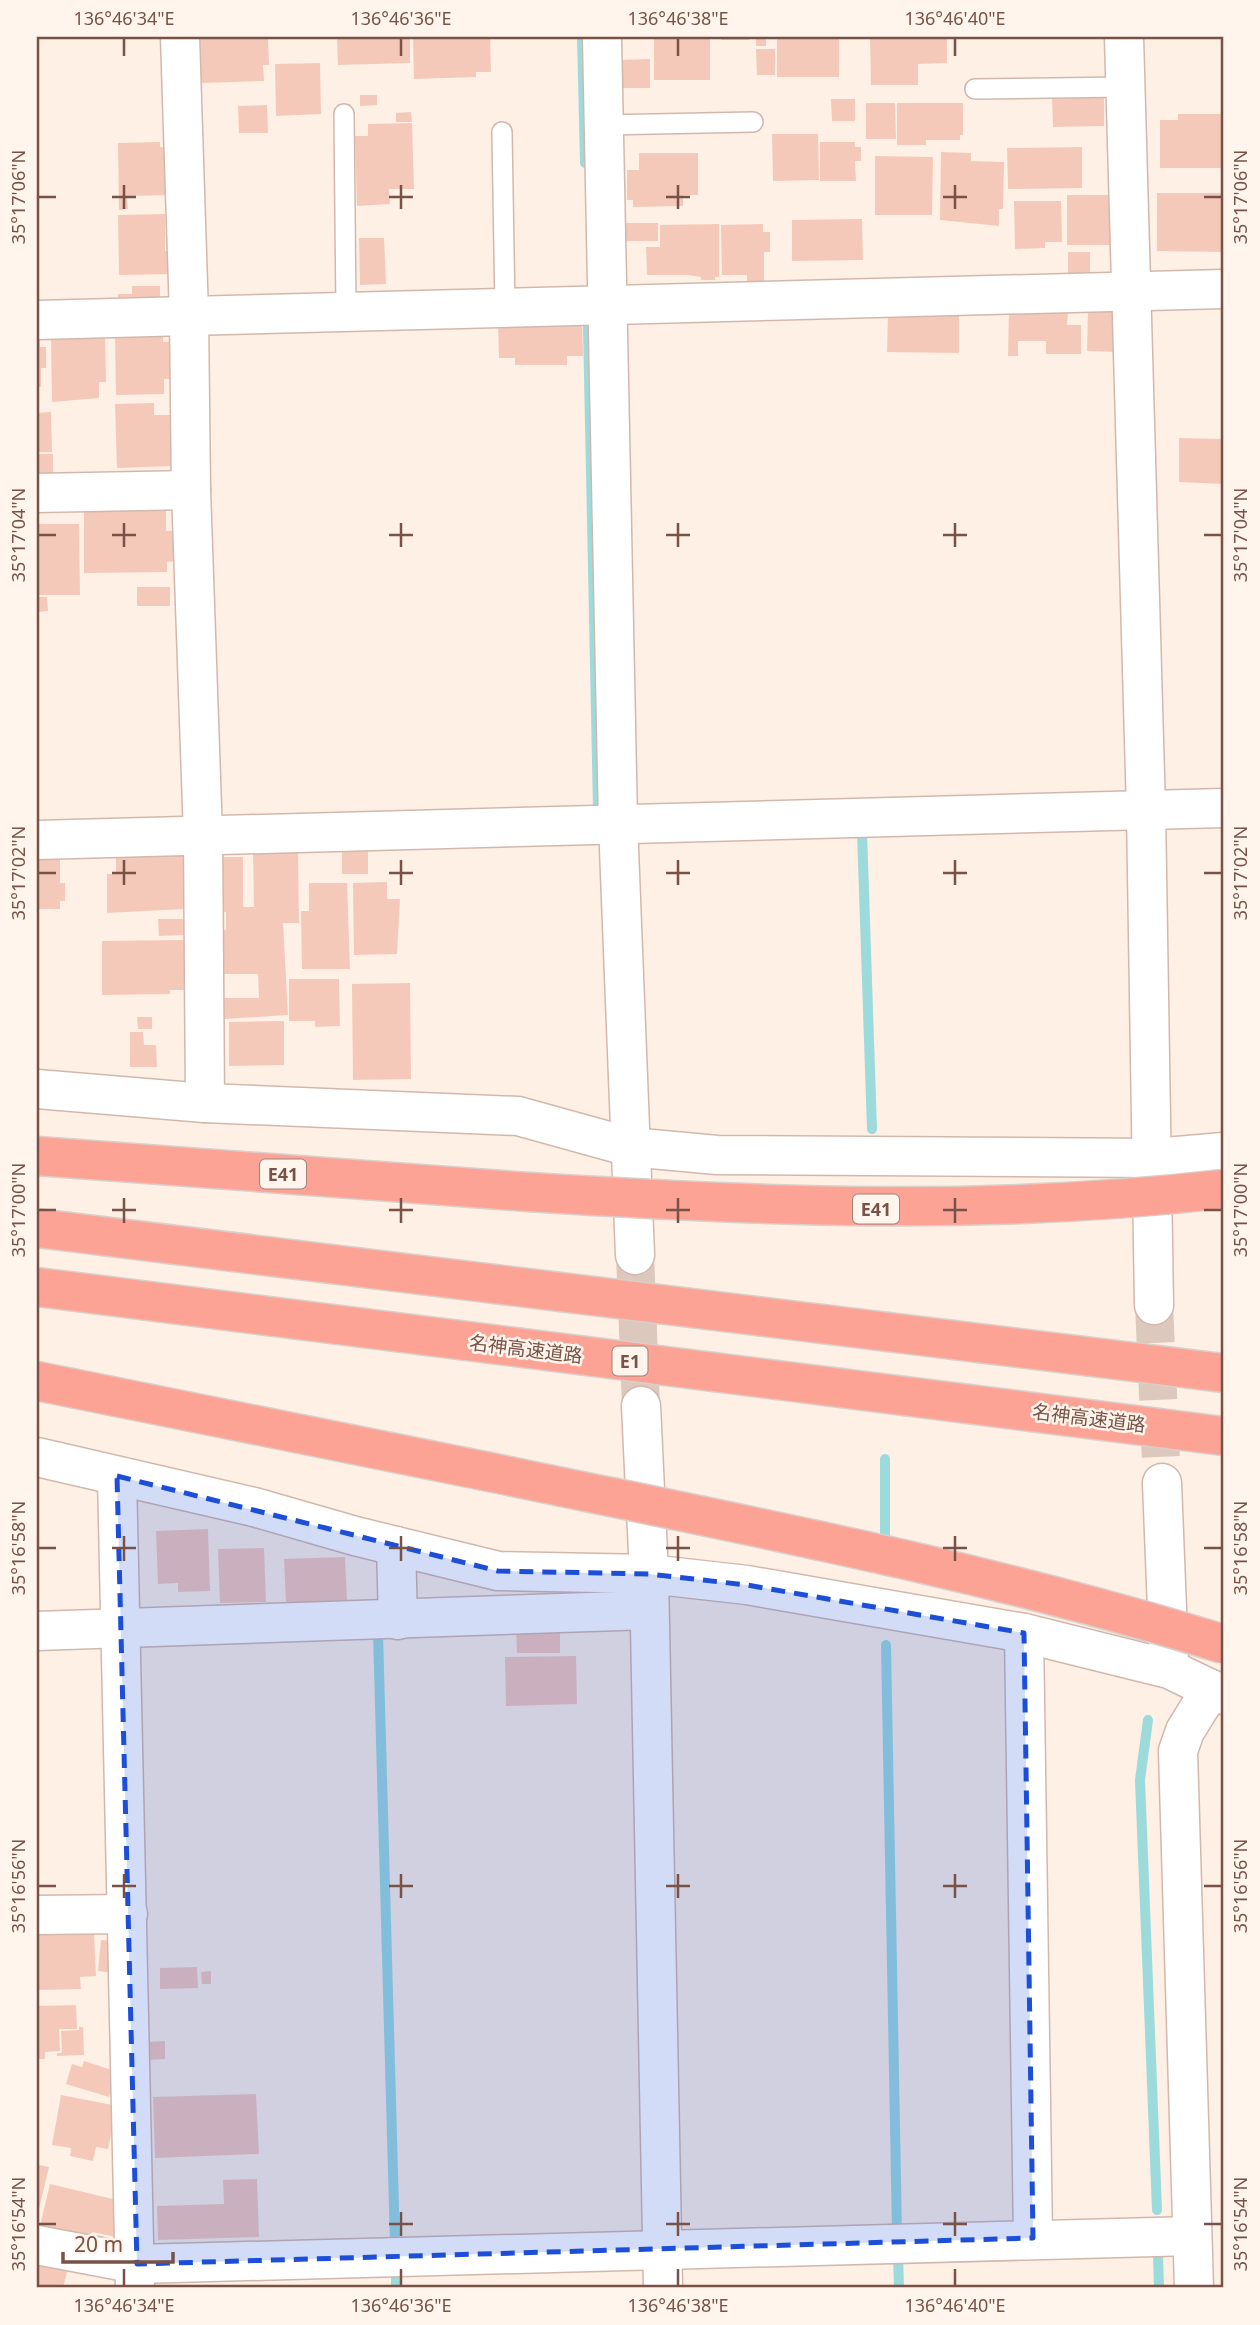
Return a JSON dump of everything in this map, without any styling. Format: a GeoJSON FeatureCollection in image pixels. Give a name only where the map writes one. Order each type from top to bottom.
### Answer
{"type":"FeatureCollection","features":[{"type":"Feature","properties":{"kind":"highway","name":"E41"},"geometry":{"type":"LineString","coordinates":[[37,1156],[529,1192],[809,1208],[995,1208],[1223,1189]]}},
{"type":"Feature","properties":{"kind":"highway"},"geometry":{"type":"LineString","coordinates":[[37,1228],[1223,1373]]}},
{"type":"Feature","properties":{"kind":"highway","name":"名神高速道路"},"geometry":{"type":"LineString","coordinates":[[37,1287],[1223,1436]]}},
{"type":"Feature","properties":{"kind":"highway"},"geometry":{"type":"LineString","coordinates":[[37,1381],[918,1562],[1114,1611],[1223,1644]]}},
{"type":"Feature","properties":{"kind":"street"},"geometry":{"type":"LineString","coordinates":[[180,37],[203,835],[205,1103]]}},
{"type":"Feature","properties":{"kind":"street"},"geometry":{"type":"LineString","coordinates":[[602,37],[618,823],[635,1255]]}},
{"type":"Feature","properties":{"kind":"street"},"geometry":{"type":"LineString","coordinates":[[1124,37],[1129,291],[1146,810],[1154,1158],[1154,1305]]}},
{"type":"Feature","properties":{"kind":"street"},"geometry":{"type":"LineString","coordinates":[[37,320],[346,311],[505,310],[1223,289]]}},
{"type":"Feature","properties":{"kind":"street"},"geometry":{"type":"LineString","coordinates":[[37,493],[191,490]]}},
{"type":"Feature","properties":{"kind":"street"},"geometry":{"type":"LineString","coordinates":[[37,839],[1223,808]]}},
{"type":"Feature","properties":{"kind":"street"},"geometry":{"type":"LineString","coordinates":[[37,1089],[205,1103],[518,1116],[630,1147],[717,1155],[1154,1158],[1223,1152]]}},
{"type":"Feature","properties":{"kind":"street"},"geometry":{"type":"LineString","coordinates":[[1154,1158],[1223,1189]]}},
{"type":"Feature","properties":{"kind":"street"},"geometry":{"type":"LineString","coordinates":[[641,1406],[649,1592],[663,2288]]}},
{"type":"Feature","properties":{"kind":"street"},"geometry":{"type":"LineString","coordinates":[[37,1457],[254,1507],[498,1571],[649,1592]]}},
{"type":"Feature","properties":{"kind":"street"},"geometry":{"type":"LineString","coordinates":[[117,1476],[128,1914],[128,2059],[136,2276]]}},
{"type":"Feature","properties":{"kind":"street"},"geometry":{"type":"LineString","coordinates":[[1162,1482],[1169,1669]]}},
{"type":"Feature","properties":{"kind":"street"},"geometry":{"type":"LineString","coordinates":[[397,1546],[398,1620]]}},
{"type":"Feature","properties":{"kind":"street"},"geometry":{"type":"LineString","coordinates":[[37,1631],[398,1620],[649,1592],[747,1585],[1024,1633],[1169,1669],[1217,1692],[1185,1731],[1178,1751],[1194,2288]]}},
{"type":"Feature","properties":{"kind":"street"},"geometry":{"type":"LineString","coordinates":[[1024,1633],[1033,2238]]}},
{"type":"Feature","properties":{"kind":"street"},"geometry":{"type":"LineString","coordinates":[[37,1915],[128,1914]]}},
{"type":"Feature","properties":{"kind":"street"},"geometry":{"type":"LineString","coordinates":[[37,2245],[136,2276],[663,2248],[1192,2236]]}},
{"type":"Feature","properties":{"kind":"lane"},"geometry":{"type":"LineString","coordinates":[[975,89],[1125,87]]}},
{"type":"Feature","properties":{"kind":"lane"},"geometry":{"type":"LineString","coordinates":[[344,114],[346,311]]}},
{"type":"Feature","properties":{"kind":"lane"},"geometry":{"type":"LineString","coordinates":[[604,125],[754,122]]}},
{"type":"Feature","properties":{"kind":"lane"},"geometry":{"type":"LineString","coordinates":[[502,132],[505,310]]}},
{"type":"Feature","properties":{"kind":"highlighted area"},"geometry":{"type":"Polygon","coordinates":[[[117,1476],[498,1571],[649,1574],[747,1585],[1024,1633],[1033,2238],[137,2264],[117,1476]]]}},
{"type":"Feature","properties":{"kind":"building"},"geometry":{"type":"Polygon","coordinates":[[[198,37],[268,37],[269,65],[263,65],[264,81],[200,83],[198,37]]]}},
{"type":"Feature","properties":{"kind":"building"},"geometry":{"type":"Polygon","coordinates":[[[337,37],[410,37],[410,63],[338,65],[337,37]]]}},
{"type":"Feature","properties":{"kind":"building"},"geometry":{"type":"Polygon","coordinates":[[[413,37],[490,37],[491,72],[476,72],[476,77],[414,79],[413,37]]]}},
{"type":"Feature","properties":{"kind":"building"},"geometry":{"type":"Polygon","coordinates":[[[654,37],[710,37],[710,80],[654,80],[654,37]]]}},
{"type":"Feature","properties":{"kind":"building"},"geometry":{"type":"Polygon","coordinates":[[[721,37],[749,37],[749,40],[721,40],[721,37]]]}},
{"type":"Feature","properties":{"kind":"building"},"geometry":{"type":"Polygon","coordinates":[[[756,37],[766,37],[766,46],[756,46],[756,37]]]}},
{"type":"Feature","properties":{"kind":"building"},"geometry":{"type":"Polygon","coordinates":[[[777,37],[839,37],[839,77],[777,77],[777,37]]]}},
{"type":"Feature","properties":{"kind":"building"},"geometry":{"type":"Polygon","coordinates":[[[870,37],[947,37],[947,63],[918,64],[918,85],[871,85],[870,37]]]}},
{"type":"Feature","properties":{"kind":"building"},"geometry":{"type":"Polygon","coordinates":[[[756,49],[775,49],[775,75],[757,75],[756,49]]]}},
{"type":"Feature","properties":{"kind":"building"},"geometry":{"type":"Polygon","coordinates":[[[650,59],[650,88],[619,88],[618,60],[650,59]]]}},
{"type":"Feature","properties":{"kind":"building"},"geometry":{"type":"Polygon","coordinates":[[[320,63],[321,114],[276,116],[275,64],[320,63]]]}},
{"type":"Feature","properties":{"kind":"building"},"geometry":{"type":"Polygon","coordinates":[[[360,95],[377,95],[377,105],[360,106],[360,95]]]}},
{"type":"Feature","properties":{"kind":"building"},"geometry":{"type":"Polygon","coordinates":[[[1104,96],[1104,126],[1053,127],[1052,97],[1104,96]]]}},
{"type":"Feature","properties":{"kind":"building"},"geometry":{"type":"Polygon","coordinates":[[[831,99],[855,99],[855,121],[832,121],[831,99]]]}},
{"type":"Feature","properties":{"kind":"building"},"geometry":{"type":"Polygon","coordinates":[[[866,103],[895,103],[896,139],[866,139],[866,103]]]}},
{"type":"Feature","properties":{"kind":"building"},"geometry":{"type":"Polygon","coordinates":[[[897,103],[963,103],[963,135],[960,135],[960,140],[926,140],[926,145],[897,145],[897,103]]]}},
{"type":"Feature","properties":{"kind":"building"},"geometry":{"type":"Polygon","coordinates":[[[267,105],[268,133],[239,133],[238,106],[267,105]]]}},
{"type":"Feature","properties":{"kind":"building"},"geometry":{"type":"Polygon","coordinates":[[[411,112],[412,122],[396,122],[396,113],[411,112]]]}},
{"type":"Feature","properties":{"kind":"building"},"geometry":{"type":"Polygon","coordinates":[[[1178,114],[1223,114],[1223,168],[1160,168],[1160,120],[1178,120],[1178,114]]]}},
{"type":"Feature","properties":{"kind":"building"},"geometry":{"type":"Polygon","coordinates":[[[412,123],[414,189],[389,189],[390,204],[357,206],[355,136],[368,136],[368,124],[412,123]]]}},
{"type":"Feature","properties":{"kind":"building"},"geometry":{"type":"Polygon","coordinates":[[[772,134],[818,134],[819,180],[773,181],[772,134]]]}},
{"type":"Feature","properties":{"kind":"building"},"geometry":{"type":"Polygon","coordinates":[[[160,142],[160,147],[170,147],[170,195],[127,196],[128,209],[119,210],[118,143],[160,142]]]}},
{"type":"Feature","properties":{"kind":"building"},"geometry":{"type":"Polygon","coordinates":[[[820,142],[855,142],[855,147],[861,147],[861,161],[855,161],[856,181],[820,181],[820,142]]]}},
{"type":"Feature","properties":{"kind":"building"},"geometry":{"type":"Polygon","coordinates":[[[1082,147],[1082,188],[1008,189],[1007,148],[1082,147]]]}},
{"type":"Feature","properties":{"kind":"building"},"geometry":{"type":"Polygon","coordinates":[[[941,152],[971,153],[971,161],[1004,162],[1003,209],[999,209],[999,226],[940,220],[941,152]]]}},
{"type":"Feature","properties":{"kind":"building"},"geometry":{"type":"Polygon","coordinates":[[[639,153],[698,153],[698,195],[683,195],[683,206],[633,207],[633,200],[627,200],[627,170],[639,170],[639,153]]]}},
{"type":"Feature","properties":{"kind":"building"},"geometry":{"type":"Polygon","coordinates":[[[875,156],[933,157],[932,215],[875,215],[875,156]]]}},
{"type":"Feature","properties":{"kind":"building"},"geometry":{"type":"Polygon","coordinates":[[[1157,193],[1223,193],[1223,252],[1157,251],[1157,193]]]}},
{"type":"Feature","properties":{"kind":"building"},"geometry":{"type":"Polygon","coordinates":[[[1067,195],[1115,195],[1115,245],[1067,245],[1067,195]]]}},
{"type":"Feature","properties":{"kind":"building"},"geometry":{"type":"Polygon","coordinates":[[[1014,201],[1061,201],[1062,242],[1045,242],[1045,248],[1015,249],[1014,201]]]}},
{"type":"Feature","properties":{"kind":"building"},"geometry":{"type":"Polygon","coordinates":[[[165,214],[165,251],[171,251],[172,274],[119,275],[118,215],[165,214]]]}},
{"type":"Feature","properties":{"kind":"building"},"geometry":{"type":"Polygon","coordinates":[[[862,219],[863,260],[792,261],[792,220],[862,219]]]}},
{"type":"Feature","properties":{"kind":"building"},"geometry":{"type":"Polygon","coordinates":[[[622,223],[658,223],[658,241],[623,241],[622,223]]]}},
{"type":"Feature","properties":{"kind":"building"},"geometry":{"type":"Polygon","coordinates":[[[719,224],[719,277],[715,277],[715,280],[701,280],[701,277],[688,275],[647,275],[646,247],[660,247],[660,225],[719,224]]]}},
{"type":"Feature","properties":{"kind":"building"},"geometry":{"type":"Polygon","coordinates":[[[763,224],[763,232],[770,232],[770,252],[764,252],[764,282],[747,282],[747,275],[722,275],[721,225],[763,224]]]}},
{"type":"Feature","properties":{"kind":"building"},"geometry":{"type":"Polygon","coordinates":[[[359,238],[384,238],[386,284],[360,285],[359,238]]]}},
{"type":"Feature","properties":{"kind":"building"},"geometry":{"type":"Polygon","coordinates":[[[1068,252],[1090,252],[1090,274],[1068,274],[1068,252]]]}},
{"type":"Feature","properties":{"kind":"building"},"geometry":{"type":"Polygon","coordinates":[[[132,286],[160,286],[160,302],[118,303],[118,294],[132,294],[132,286]]]}},
{"type":"Feature","properties":{"kind":"building"},"geometry":{"type":"Polygon","coordinates":[[[1009,310],[1068,311],[1067,325],[1081,325],[1081,354],[1046,354],[1046,341],[1018,341],[1018,356],[1008,356],[1009,310]]]}},
{"type":"Feature","properties":{"kind":"building"},"geometry":{"type":"Polygon","coordinates":[[[1088,310],[1117,311],[1118,352],[1087,351],[1088,310]]]}},
{"type":"Feature","properties":{"kind":"building"},"geometry":{"type":"Polygon","coordinates":[[[888,313],[959,313],[959,353],[887,352],[888,313]]]}},
{"type":"Feature","properties":{"kind":"building"},"geometry":{"type":"Polygon","coordinates":[[[582,321],[583,356],[567,356],[567,365],[515,365],[515,358],[499,358],[498,323],[582,321]]]}},
{"type":"Feature","properties":{"kind":"building"},"geometry":{"type":"Polygon","coordinates":[[[163,333],[163,342],[173,342],[174,379],[164,379],[164,394],[116,395],[115,334],[163,333]]]}},
{"type":"Feature","properties":{"kind":"building"},"geometry":{"type":"Polygon","coordinates":[[[105,335],[106,382],[99,382],[99,398],[52,402],[51,336],[105,335]]]}},
{"type":"Feature","properties":{"kind":"building"},"geometry":{"type":"Polygon","coordinates":[[[37,337],[40,337],[40,347],[46,347],[46,368],[41,368],[41,387],[37,387],[37,337]]]}},
{"type":"Feature","properties":{"kind":"building"},"geometry":{"type":"Polygon","coordinates":[[[154,403],[154,415],[173,415],[174,466],[117,468],[115,404],[154,403]]]}},
{"type":"Feature","properties":{"kind":"building"},"geometry":{"type":"Polygon","coordinates":[[[51,412],[52,452],[37,452],[37,413],[51,412]]]}},
{"type":"Feature","properties":{"kind":"building"},"geometry":{"type":"Polygon","coordinates":[[[1179,438],[1223,439],[1223,484],[1179,482],[1179,438]]]}},
{"type":"Feature","properties":{"kind":"building"},"geometry":{"type":"Polygon","coordinates":[[[37,454],[53,454],[53,476],[37,477],[37,454]]]}},
{"type":"Feature","properties":{"kind":"building"},"geometry":{"type":"Polygon","coordinates":[[[84,507],[166,507],[166,531],[178,531],[178,561],[167,562],[167,572],[84,573],[84,507]]]}},
{"type":"Feature","properties":{"kind":"building"},"geometry":{"type":"Polygon","coordinates":[[[37,524],[79,524],[80,595],[37,595],[37,524]]]}},
{"type":"Feature","properties":{"kind":"building"},"geometry":{"type":"Polygon","coordinates":[[[137,587],[170,587],[170,606],[137,606],[137,587]]]}},
{"type":"Feature","properties":{"kind":"building"},"geometry":{"type":"Polygon","coordinates":[[[37,597],[47,597],[48,611],[37,612],[37,597]]]}},
{"type":"Feature","properties":{"kind":"building"},"geometry":{"type":"Polygon","coordinates":[[[342,848],[368,848],[368,874],[342,874],[342,848]]]}},
{"type":"Feature","properties":{"kind":"building"},"geometry":{"type":"Polygon","coordinates":[[[253,851],[298,851],[299,923],[283,923],[288,1015],[224,1019],[224,998],[259,998],[258,974],[217,974],[217,930],[226,930],[226,912],[219,912],[219,857],[243,857],[243,907],[254,907],[253,851]]]}},
{"type":"Feature","properties":{"kind":"building"},"geometry":{"type":"Polygon","coordinates":[[[183,853],[184,909],[107,913],[107,874],[116,874],[116,854],[183,853]]]}},
{"type":"Feature","properties":{"kind":"building"},"geometry":{"type":"Polygon","coordinates":[[[60,854],[60,883],[65,883],[65,901],[60,901],[60,909],[37,909],[37,855],[60,854]]]}},
{"type":"Feature","properties":{"kind":"building"},"geometry":{"type":"Polygon","coordinates":[[[387,882],[387,899],[400,899],[397,954],[354,955],[353,883],[387,882]]]}},
{"type":"Feature","properties":{"kind":"building"},"geometry":{"type":"Polygon","coordinates":[[[309,883],[347,883],[350,969],[302,969],[301,911],[309,911],[309,883]]]}},
{"type":"Feature","properties":{"kind":"building"},"geometry":{"type":"Polygon","coordinates":[[[158,919],[186,919],[186,935],[159,936],[158,919]]]}},
{"type":"Feature","properties":{"kind":"building"},"geometry":{"type":"Polygon","coordinates":[[[186,940],[187,990],[170,990],[170,994],[102,995],[102,941],[186,940]]]}},
{"type":"Feature","properties":{"kind":"building"},"geometry":{"type":"Polygon","coordinates":[[[289,979],[339,979],[340,1026],[315,1027],[315,1021],[289,1021],[289,979]]]}},
{"type":"Feature","properties":{"kind":"building"},"geometry":{"type":"Polygon","coordinates":[[[410,983],[411,1079],[353,1080],[352,984],[410,983]]]}},
{"type":"Feature","properties":{"kind":"building"},"geometry":{"type":"Polygon","coordinates":[[[137,1017],[152,1017],[152,1029],[138,1029],[137,1017]]]}},
{"type":"Feature","properties":{"kind":"building"},"geometry":{"type":"Polygon","coordinates":[[[284,1021],[284,1065],[229,1066],[229,1022],[284,1021]]]}},
{"type":"Feature","properties":{"kind":"building"},"geometry":{"type":"Polygon","coordinates":[[[130,1032],[143,1032],[144,1045],[156,1045],[157,1067],[130,1067],[130,1032]]]}},
{"type":"Feature","properties":{"kind":"building"},"geometry":{"type":"Polygon","coordinates":[[[208,1529],[210,1591],[178,1592],[178,1583],[158,1584],[156,1531],[208,1529]]]}},
{"type":"Feature","properties":{"kind":"building"},"geometry":{"type":"Polygon","coordinates":[[[264,1548],[266,1602],[220,1603],[218,1549],[264,1548]]]}},
{"type":"Feature","properties":{"kind":"building"},"geometry":{"type":"Polygon","coordinates":[[[345,1557],[347,1601],[286,1603],[284,1559],[345,1557]]]}},
{"type":"Feature","properties":{"kind":"building"},"geometry":{"type":"Polygon","coordinates":[[[516,1628],[560,1628],[560,1653],[517,1653],[516,1628]]]}},
{"type":"Feature","properties":{"kind":"building"},"geometry":{"type":"Polygon","coordinates":[[[576,1656],[577,1704],[506,1706],[505,1657],[576,1656]]]}},
{"type":"Feature","properties":{"kind":"building"},"geometry":{"type":"Polygon","coordinates":[[[94,1933],[96,1976],[80,1977],[81,1989],[37,1990],[37,1935],[94,1933]]]}},
{"type":"Feature","properties":{"kind":"building"},"geometry":{"type":"Polygon","coordinates":[[[101,1940],[116,1941],[113,1973],[98,1971],[101,1940]]]}},
{"type":"Feature","properties":{"kind":"building"},"geometry":{"type":"Polygon","coordinates":[[[197,1967],[198,1988],[160,1989],[160,1968],[197,1967]]]}},
{"type":"Feature","properties":{"kind":"building"},"geometry":{"type":"Polygon","coordinates":[[[211,1971],[211,1984],[202,1984],[201,1972],[211,1971]]]}},
{"type":"Feature","properties":{"kind":"building"},"geometry":{"type":"Polygon","coordinates":[[[76,2005],[77,2029],[59,2029],[60,2051],[45,2052],[45,2059],[37,2059],[37,2006],[76,2005]]]}},
{"type":"Feature","properties":{"kind":"building"},"geometry":{"type":"Polygon","coordinates":[[[79,2027],[83,2027],[84,2055],[57,2056],[57,2053],[62,2053],[61,2031],[79,2030],[79,2027]]]}},
{"type":"Feature","properties":{"kind":"building"},"geometry":{"type":"Polygon","coordinates":[[[165,2041],[165,2059],[147,2060],[146,2042],[165,2041]]]}},
{"type":"Feature","properties":{"kind":"building"},"geometry":{"type":"Polygon","coordinates":[[[84,2061],[118,2072],[109,2097],[66,2084],[72,2064],[82,2067],[84,2061]]]}},
{"type":"Feature","properties":{"kind":"building"},"geometry":{"type":"Polygon","coordinates":[[[256,2094],[259,2154],[155,2158],[153,2097],[256,2094]]]}},
{"type":"Feature","properties":{"kind":"building"},"geometry":{"type":"Polygon","coordinates":[[[61,2095],[117,2106],[108,2149],[96,2147],[93,2161],[70,2156],[71,2148],[52,2145],[61,2095]]]}},
{"type":"Feature","properties":{"kind":"building"},"geometry":{"type":"Polygon","coordinates":[[[38,2165],[49,2167],[38,2213],[37,2172],[38,2165]]]}},
{"type":"Feature","properties":{"kind":"building"},"geometry":{"type":"Polygon","coordinates":[[[257,2179],[259,2237],[158,2240],[157,2206],[224,2204],[223,2180],[257,2179]]]}},
{"type":"Feature","properties":{"kind":"building"},"geometry":{"type":"Polygon","coordinates":[[[50,2184],[121,2201],[121,2238],[92,2232],[90,2237],[40,2226],[50,2184]]]}},
{"type":"Feature","properties":{"kind":"building"},"geometry":{"type":"Polygon","coordinates":[[[37,2260],[68,2268],[63,2288],[37,2288],[37,2260]]]}},
{"type":"Feature","properties":{"kind":"waterway"},"geometry":{"type":"LineString","coordinates":[[582,37],[585,163]]}},
{"type":"Feature","properties":{"kind":"waterway"},"geometry":{"type":"LineString","coordinates":[[588,328],[598,808]]}},
{"type":"Feature","properties":{"kind":"waterway"},"geometry":{"type":"LineString","coordinates":[[862,832],[872,1129]]}},
{"type":"Feature","properties":{"kind":"waterway"},"geometry":{"type":"LineString","coordinates":[[885,1459],[885,1535]]}},
{"type":"Feature","properties":{"kind":"waterway"},"geometry":{"type":"LineString","coordinates":[[378,1633],[395,2244]]}},
{"type":"Feature","properties":{"kind":"waterway"},"geometry":{"type":"LineString","coordinates":[[886,1645],[897,2233]]}},
{"type":"Feature","properties":{"kind":"waterway"},"geometry":{"type":"LineString","coordinates":[[1148,1720],[1140,1780],[1157,2210]]}},
{"type":"Feature","properties":{"kind":"waterway"},"geometry":{"type":"LineString","coordinates":[[898,2254],[899,2288]]}},
{"type":"Feature","properties":{"kind":"waterway"},"geometry":{"type":"LineString","coordinates":[[1158,2255],[1159,2288]]}},
{"type":"Feature","properties":{"kind":"waterway"},"geometry":{"type":"LineString","coordinates":[[396,2267],[396,2288]]}},
{"type":"Feature","properties":{"kind":"tunnel"},"geometry":{"type":"LineString","coordinates":[[635,1255],[641,1406]]}},
{"type":"Feature","properties":{"kind":"tunnel"},"geometry":{"type":"LineString","coordinates":[[1154,1305],[1162,1483]]}}]}
